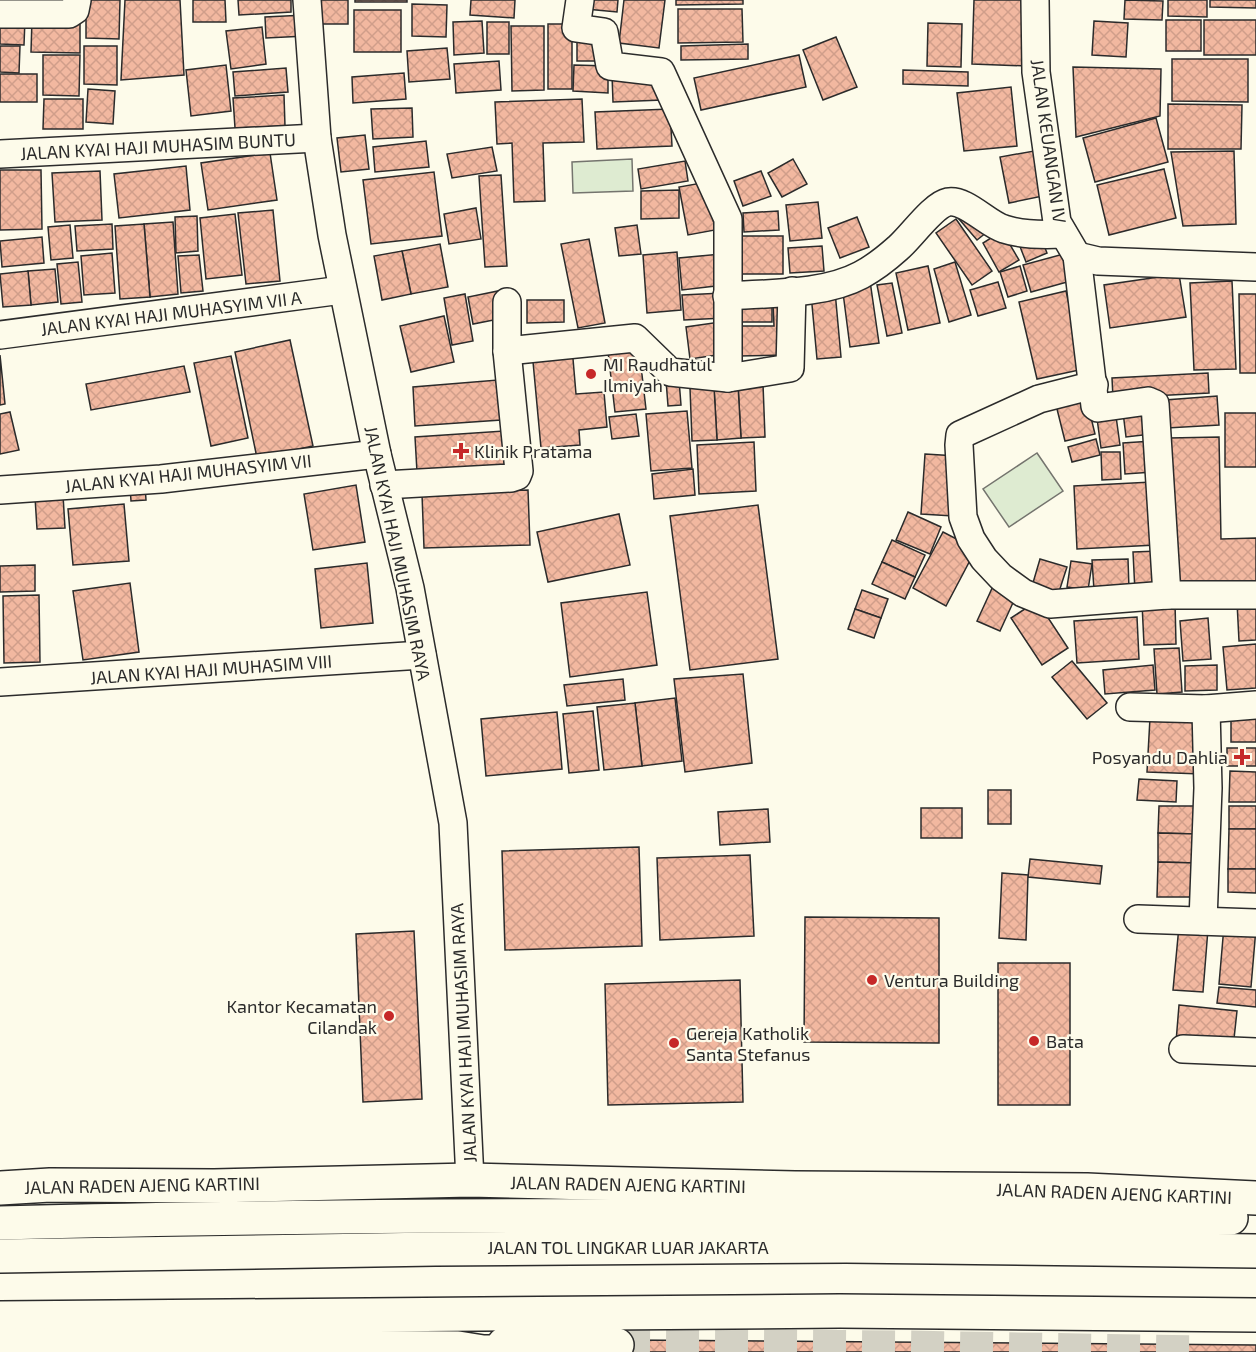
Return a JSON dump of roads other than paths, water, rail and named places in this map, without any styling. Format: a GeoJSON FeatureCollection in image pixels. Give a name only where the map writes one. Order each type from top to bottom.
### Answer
{"type":"FeatureCollection","features":[{"type":"Feature","properties":{"kind":"highway","name":"JALAN RADEN AJENG KARTINI"},"geometry":{"type":"LineString","coordinates":[[0,1188],[50,1185],[214,1186],[470,1180],[1087,1190],[1256,1198]]}},
{"type":"Feature","properties":{"kind":"highway"},"geometry":{"type":"LineString","coordinates":[[0,1223],[515,1216],[1256,1217]]}},
{"type":"Feature","properties":{"kind":"highway","name":"JALAN TOL LINGKAR LUAR JAKARTA"},"geometry":{"type":"LineString","coordinates":[[0,1256],[435,1249],[846,1246],[1256,1251]]}},
{"type":"Feature","properties":{"kind":"highway"},"geometry":{"type":"LineString","coordinates":[[0,1318],[828,1311],[1256,1315]]}},
{"type":"Feature","properties":{"kind":"highway"},"geometry":{"type":"LineString","coordinates":[[458,1348],[481,1343],[617,1345]]}},
{"type":"Feature","properties":{"kind":"highway"},"geometry":{"type":"LineString","coordinates":[[0,1345],[458,1348],[483,1352],[528,1352]]}},
{"type":"Feature","properties":{"kind":"street"},"geometry":{"type":"LineString","coordinates":[[0,14],[69,14],[75,10],[77,0]]}},
{"type":"Feature","properties":{"kind":"street","name":"JALAN KYAI HAJI MUHASIM RAYA"},"geometry":{"type":"LineString","coordinates":[[307,0],[317,138],[342,290],[384,485],[410,588],[453,823],[470,1180]]}},
{"type":"Feature","properties":{"kind":"street"},"geometry":{"type":"LineString","coordinates":[[580,0],[576,28],[604,32],[610,66],[661,72],[728,219],[728,378]]}},
{"type":"Feature","properties":{"kind":"street","name":"JALAN KEUANGAN IV"},"geometry":{"type":"LineString","coordinates":[[1035,0],[1036,72],[1057,222],[1070,245],[1094,385],[1095,406],[1098,408],[1148,401],[1155,404],[1167,595]]}},
{"type":"Feature","properties":{"kind":"street","name":"JALAN KYAI HAJI MUHASIM BUNTU"},"geometry":{"type":"LineString","coordinates":[[0,154],[317,138]]}},
{"type":"Feature","properties":{"kind":"street"},"geometry":{"type":"LineString","coordinates":[[727,296],[836,285],[862,275],[897,249],[939,206],[951,202],[961,204],[991,224],[1006,230],[1049,235],[1098,261],[1256,267]]}},
{"type":"Feature","properties":{"kind":"street","name":"JALAN KYAI HAJI MUHASYIM VII A"},"geometry":{"type":"LineString","coordinates":[[0,335],[342,290]]}},
{"type":"Feature","properties":{"kind":"street"},"geometry":{"type":"LineString","coordinates":[[507,351],[635,338],[670,372],[728,378],[790,368],[792,291]]}},
{"type":"Feature","properties":{"kind":"street"},"geometry":{"type":"LineString","coordinates":[[384,485],[517,476],[519,471],[507,351],[507,302]]}},
{"type":"Feature","properties":{"kind":"street"},"geometry":{"type":"LineString","coordinates":[[1094,385],[1039,399],[960,435],[963,517],[971,539],[984,559],[1001,577],[1023,593],[1050,604],[1167,595],[1256,595]]}},
{"type":"Feature","properties":{"kind":"street","name":"JALAN KYAI HAJI MUHASYIM VII"},"geometry":{"type":"LineString","coordinates":[[0,490],[161,479],[377,454]]}},
{"type":"Feature","properties":{"kind":"street","name":"JALAN KYAI HAJI MUHASIM VIII"},"geometry":{"type":"LineString","coordinates":[[0,682],[422,655]]}},
{"type":"Feature","properties":{"kind":"street"},"geometry":{"type":"LineString","coordinates":[[1130,707],[1206,709],[1256,705]]}},
{"type":"Feature","properties":{"kind":"street"},"geometry":{"type":"LineString","coordinates":[[1203,921],[1208,788],[1206,709]]}},
{"type":"Feature","properties":{"kind":"street"},"geometry":{"type":"LineString","coordinates":[[1138,919],[1256,923]]}},
{"type":"Feature","properties":{"kind":"street"},"geometry":{"type":"LineString","coordinates":[[1183,1049],[1256,1052]]}},
{"type":"Feature","properties":{"kind":"tunnel"},"geometry":{"type":"LineString","coordinates":[[617,1345],[1198,1352]]}},
{"type":"Feature","properties":{"kind":"place","name":"MI Raudhatul Ilmiyah"},"geometry":{"type":"Point","coordinates":[591,374]}},
{"type":"Feature","properties":{"kind":"place","name":"Klinik Pratama"},"geometry":{"type":"Point","coordinates":[461,451]}},
{"type":"Feature","properties":{"kind":"place","name":"Posyandu Dahlia"},"geometry":{"type":"Point","coordinates":[1242,757]}},
{"type":"Feature","properties":{"kind":"place","name":"Ventura Building"},"geometry":{"type":"Point","coordinates":[872,980]}},
{"type":"Feature","properties":{"kind":"place","name":"Kantor Kecamatan Cilandak"},"geometry":{"type":"Point","coordinates":[389,1016]}},
{"type":"Feature","properties":{"kind":"place","name":"Bata"},"geometry":{"type":"Point","coordinates":[1034,1041]}},
{"type":"Feature","properties":{"kind":"place","name":"Gereja Katholik Santa Stefanus"},"geometry":{"type":"Point","coordinates":[674,1043]}}]}
